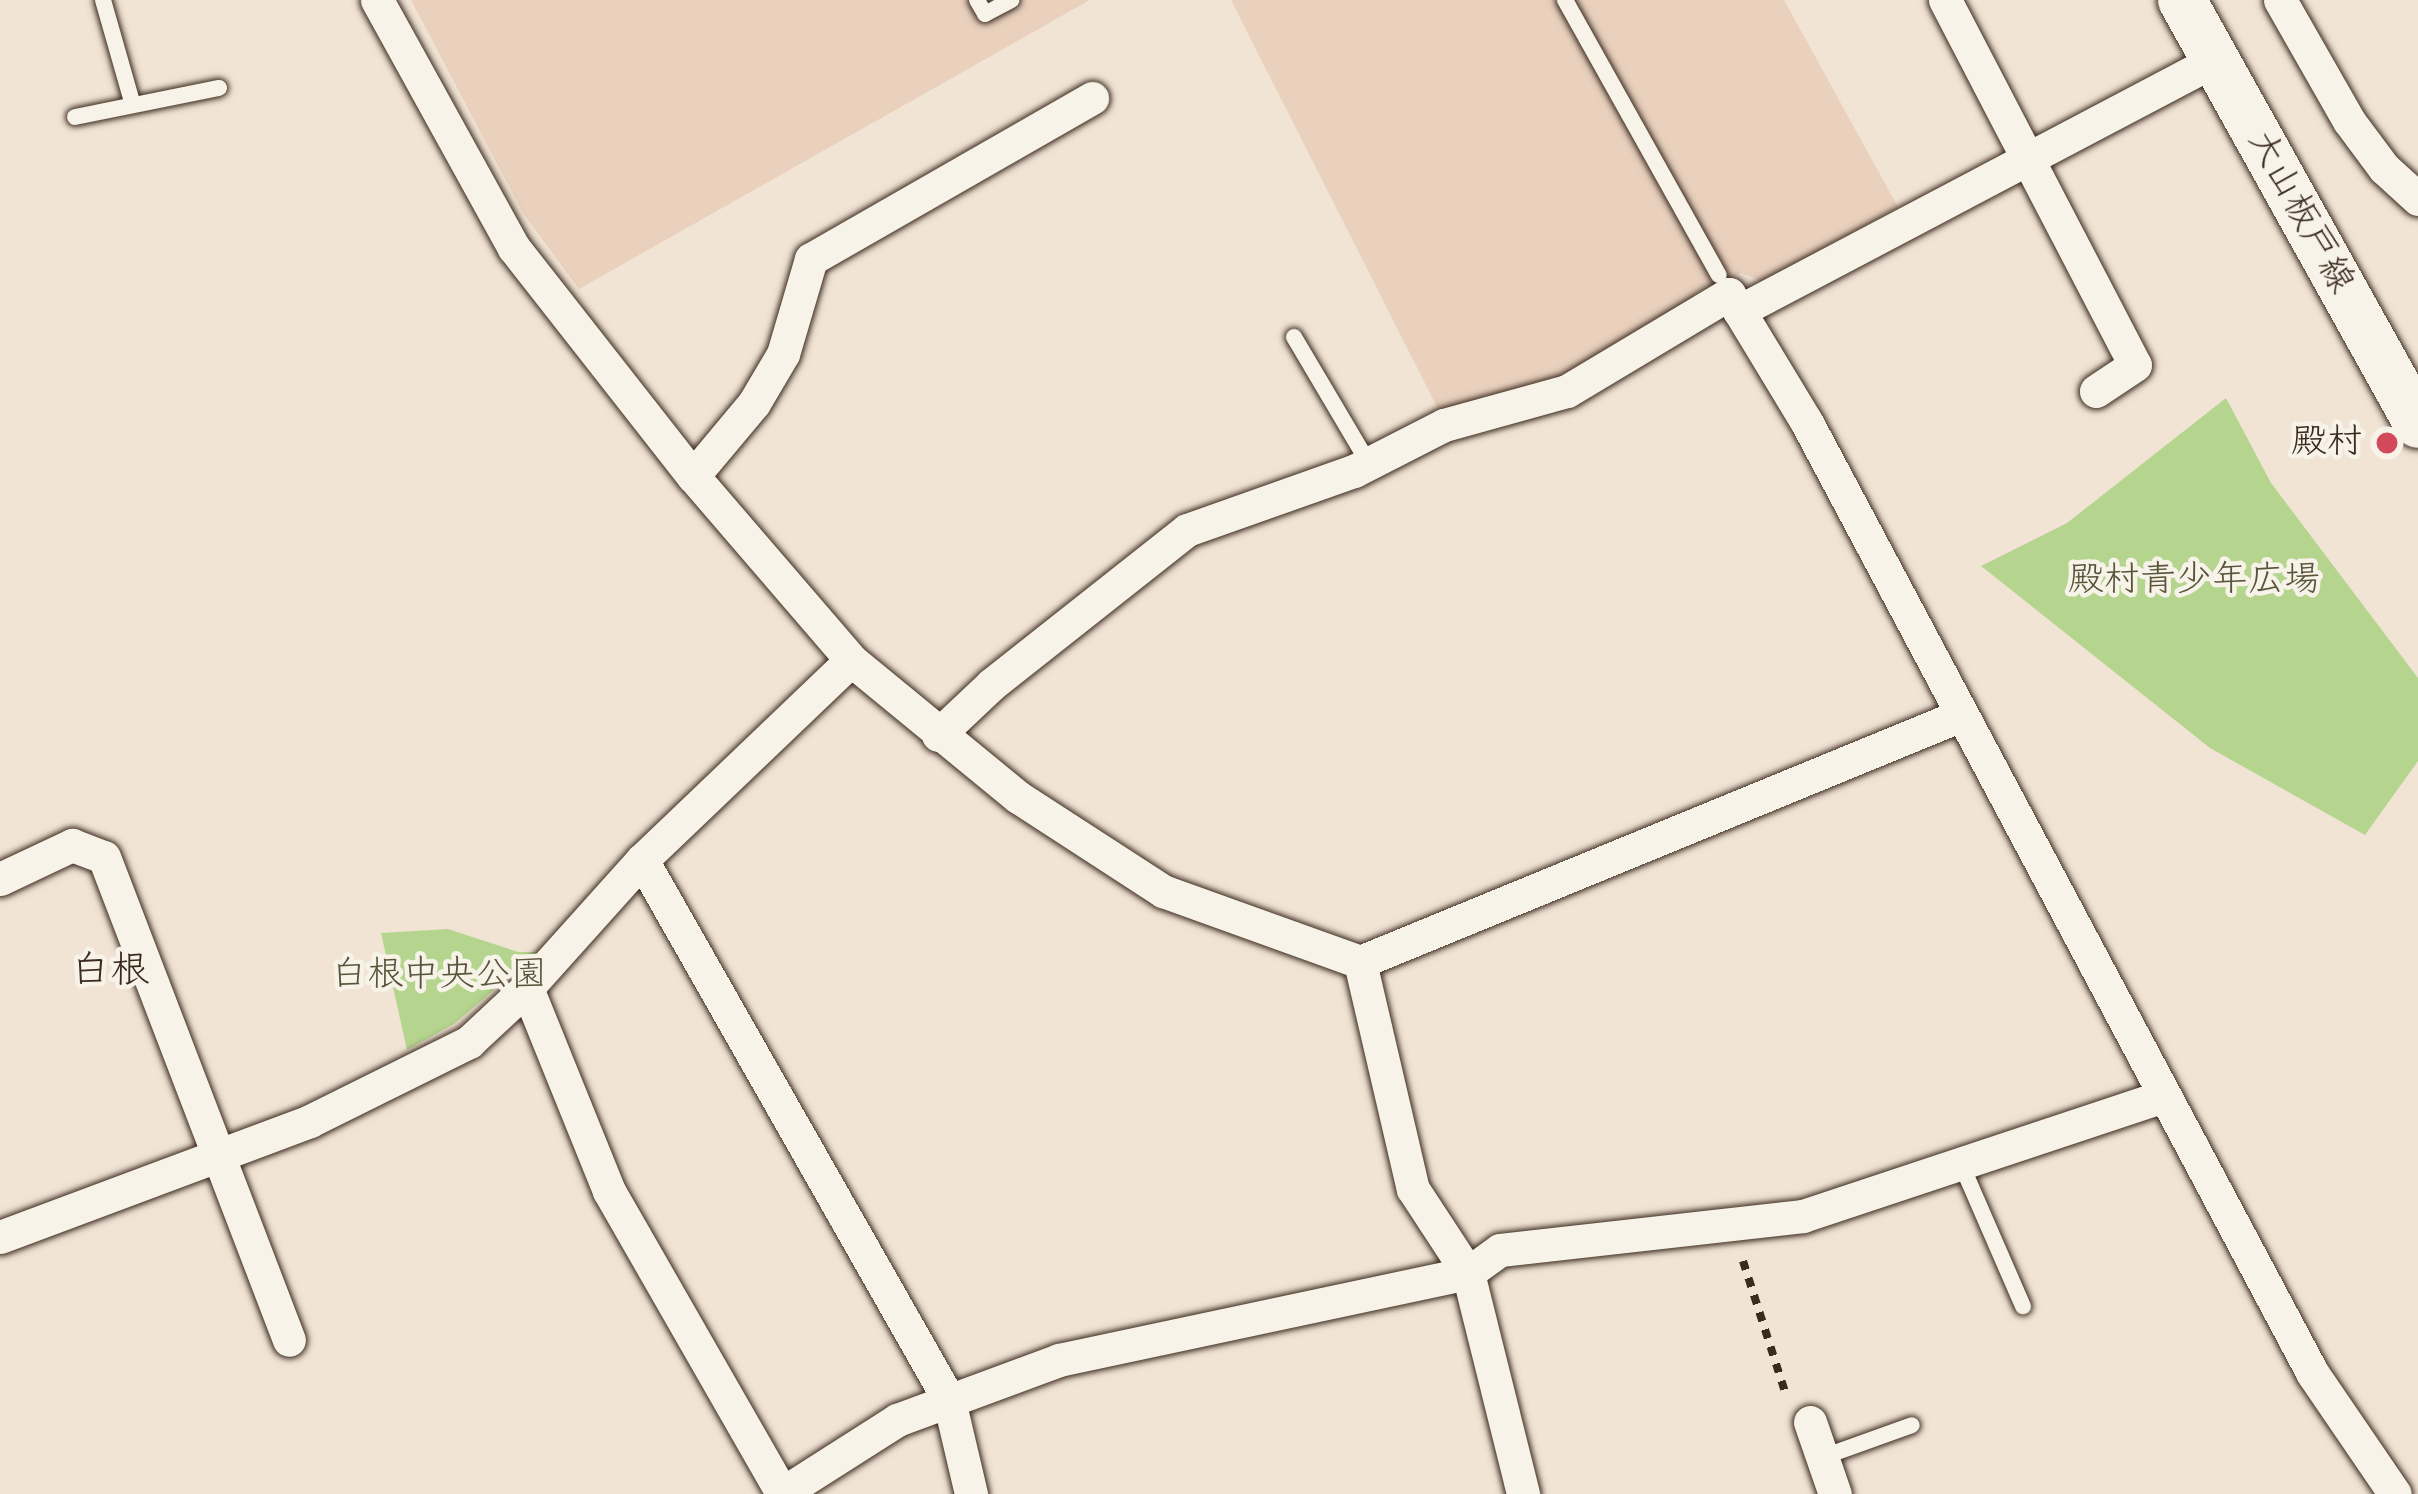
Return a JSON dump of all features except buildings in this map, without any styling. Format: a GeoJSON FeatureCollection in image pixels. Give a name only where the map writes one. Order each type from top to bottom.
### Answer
{"type":"FeatureCollection","features":[{"type":"Feature","properties":{"kind":"main road","name":"大山板戸線"},"geometry":{"type":"LineString","coordinates":[[2182,0],[2418,424]]}},
{"type":"Feature","properties":{"kind":"street"},"geometry":{"type":"LineString","coordinates":[[377,0],[514,248],[693,476],[851,660],[1018,797],[1162,891],[1360,962],[1959,716]]}},
{"type":"Feature","properties":{"kind":"street"},"geometry":{"type":"LineString","coordinates":[[1945,0],[2029,158],[2147,358],[2096,391]]}},
{"type":"Feature","properties":{"kind":"street"},"geometry":{"type":"LineString","coordinates":[[2280,0],[2349,121],[2384,168],[2418,200]]}},
{"type":"Feature","properties":{"kind":"street"},"geometry":{"type":"LineString","coordinates":[[1739,311],[2215,60]]}},
{"type":"Feature","properties":{"kind":"street"},"geometry":{"type":"LineString","coordinates":[[693,476],[754,403],[783,354],[811,259],[1092,98]]}},
{"type":"Feature","properties":{"kind":"street"},"geometry":{"type":"LineString","coordinates":[[938,734],[992,684],[1187,530],[1369,464],[1444,424],[1567,391],[1730,294],[1806,421],[2312,1374],[2395,1494]]}},
{"type":"Feature","properties":{"kind":"street"},"geometry":{"type":"LineString","coordinates":[[0,1237],[310,1120],[470,1042],[527,988],[642,860],[851,660]]}},
{"type":"Feature","properties":{"kind":"street"},"geometry":{"type":"LineString","coordinates":[[0,879],[72,845],[104,856],[221,1152],[289,1340]]}},
{"type":"Feature","properties":{"kind":"street"},"geometry":{"type":"LineString","coordinates":[[642,860],[950,1400],[970,1494]]}},
{"type":"Feature","properties":{"kind":"street"},"geometry":{"type":"LineString","coordinates":[[1360,962],[1413,1189],[1468,1273],[1523,1494]]}},
{"type":"Feature","properties":{"kind":"street"},"geometry":{"type":"LineString","coordinates":[[527,988],[609,1192],[782,1494],[897,1420],[1059,1360],[1468,1273],[1500,1250],[1802,1216],[2164,1096]]}},
{"type":"Feature","properties":{"kind":"street"},"geometry":{"type":"LineString","coordinates":[[1801,1417],[1826,1456],[1834,1494]]}},
{"type":"Feature","properties":{"kind":"lane"},"geometry":{"type":"LineString","coordinates":[[103,0],[133,105]]}},
{"type":"Feature","properties":{"kind":"lane"},"geometry":{"type":"LineString","coordinates":[[976,0],[985,14],[1011,0]]}},
{"type":"Feature","properties":{"kind":"lane"},"geometry":{"type":"LineString","coordinates":[[1564,0],[1719,275]]}},
{"type":"Feature","properties":{"kind":"lane"},"geometry":{"type":"LineString","coordinates":[[76,117],[219,88]]}},
{"type":"Feature","properties":{"kind":"lane"},"geometry":{"type":"LineString","coordinates":[[1294,337],[1369,464]]}},
{"type":"Feature","properties":{"kind":"lane"},"geometry":{"type":"LineString","coordinates":[[1962,1166],[2024,1306]]}},
{"type":"Feature","properties":{"kind":"lane"},"geometry":{"type":"LineString","coordinates":[[1826,1456],[1912,1426]]}},
{"type":"Feature","properties":{"kind":"path"},"geometry":{"type":"LineString","coordinates":[[1732,1223],[1768,1353],[1801,1417]]}},
{"type":"Feature","properties":{"kind":"shaded area"},"geometry":{"type":"Polygon","coordinates":[[[411,0],[1090,0],[579,289],[523,213],[411,0]]]}},
{"type":"Feature","properties":{"kind":"shaded area"},"geometry":{"type":"Polygon","coordinates":[[[1231,0],[1784,0],[1898,207],[1762,281],[1741,273],[1694,293],[1697,300],[1566,376],[1440,413],[1231,0]]]}},
{"type":"Feature","properties":{"kind":"green space","name":"殿村青少年広場"},"geometry":{"type":"Polygon","coordinates":[[[2226,398],[2271,483],[2418,678],[2418,761],[2365,835],[2210,748],[1981,566],[2067,523],[2226,398]]]}},
{"type":"Feature","properties":{"kind":"green space","name":"白根中央公園"},"geometry":{"type":"Polygon","coordinates":[[[448,929],[518,952],[538,952],[454,1024],[407,1050],[381,933],[448,929]]]}},
{"type":"Feature","properties":{"kind":"place","name":"殿村"},"geometry":{"type":"Point","coordinates":[2387,443]}},
{"type":"Feature","properties":{"kind":"district","name":"白根"},"geometry":{"type":"Point","coordinates":[110,972]}}]}
